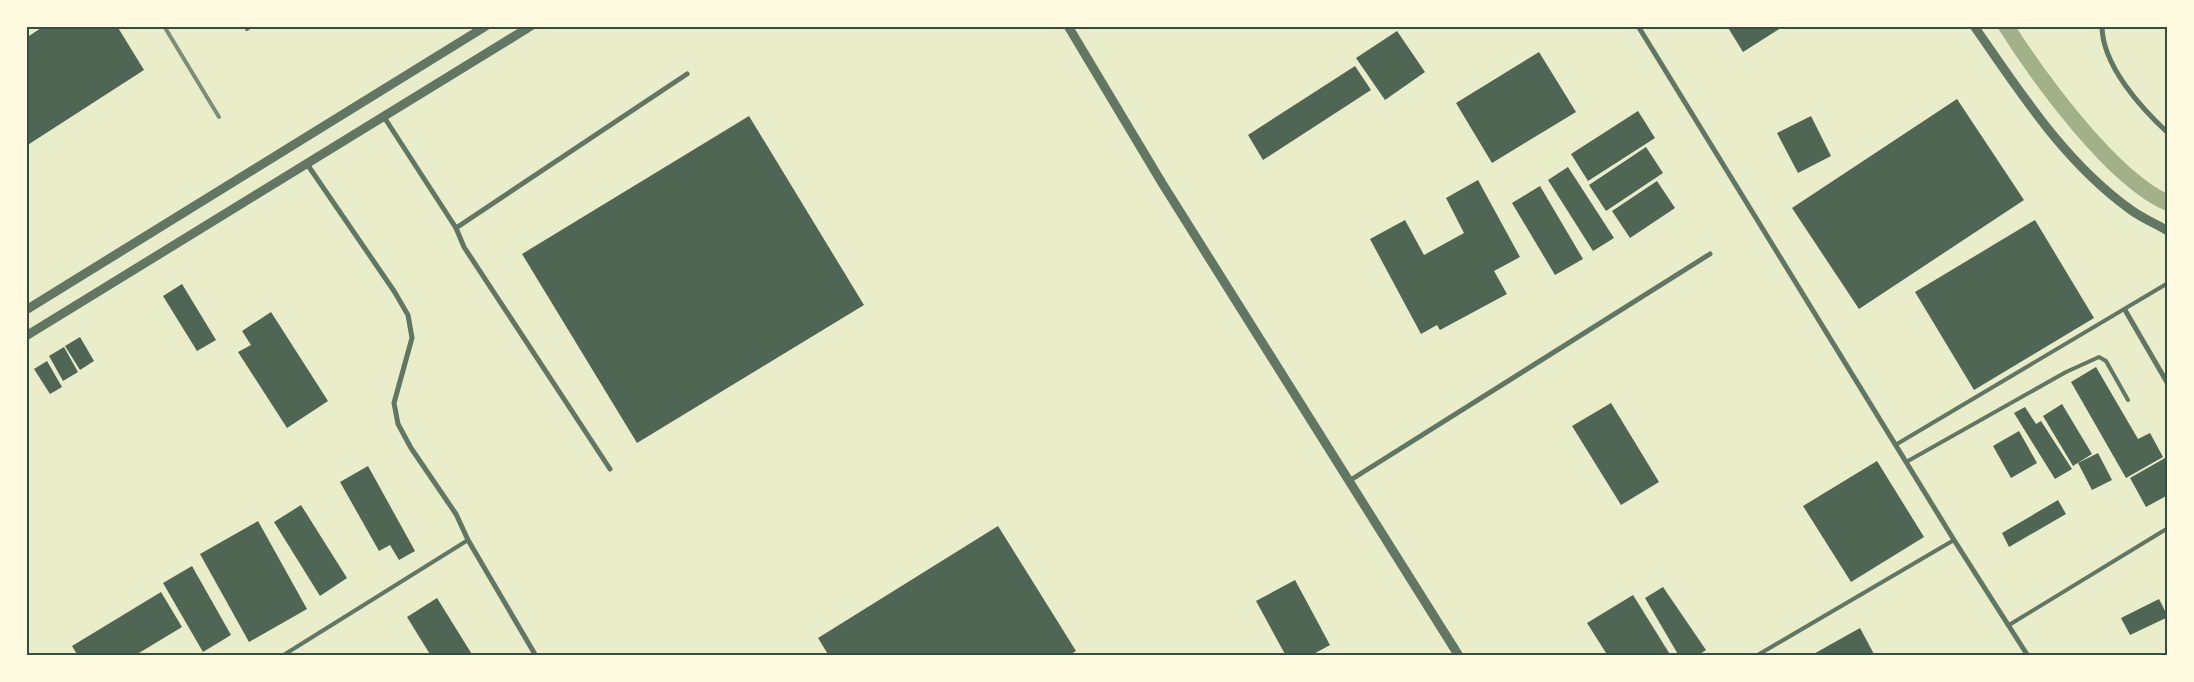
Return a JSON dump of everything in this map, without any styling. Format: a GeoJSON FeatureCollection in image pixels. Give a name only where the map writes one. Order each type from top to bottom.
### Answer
{"type":"FeatureCollection","features":[{"type":"Feature","properties":{"kind":"street"},"geometry":{"type":"LineString","coordinates":[[26,310],[486,26]]}},
{"type":"Feature","properties":{"kind":"street"},"geometry":{"type":"LineString","coordinates":[[26,336],[531,26]]}},
{"type":"Feature","properties":{"kind":"street"},"geometry":{"type":"LineString","coordinates":[[1068,26],[1162,183],[1459,656]]}},
{"type":"Feature","properties":{"kind":"street"},"geometry":{"type":"LineString","coordinates":[[1638,26],[1897,444],[1954,540],[2028,656]]}},
{"type":"Feature","properties":{"kind":"street"},"geometry":{"type":"LineString","coordinates":[[1974,26],[2046,128],[2073,160],[2133,212],[2168,231]]}},
{"type":"Feature","properties":{"kind":"street"},"geometry":{"type":"LineString","coordinates":[[2102,26],[2107,56],[2115,70],[2168,134]]}},
{"type":"Feature","properties":{"kind":"street"},"geometry":{"type":"LineString","coordinates":[[456,228],[687,74]]}},
{"type":"Feature","properties":{"kind":"street"},"geometry":{"type":"LineString","coordinates":[[384,117],[456,228],[464,247],[610,469]]}},
{"type":"Feature","properties":{"kind":"street"},"geometry":{"type":"LineString","coordinates":[[307,164],[394,291],[408,315],[412,338],[394,403],[398,424],[411,448],[456,514],[468,540],[536,656]]}},
{"type":"Feature","properties":{"kind":"street"},"geometry":{"type":"LineString","coordinates":[[1350,481],[1710,254]]}},
{"type":"Feature","properties":{"kind":"street"},"geometry":{"type":"LineString","coordinates":[[2125,310],[2168,384]]}},
{"type":"Feature","properties":{"kind":"lane"},"geometry":{"type":"LineString","coordinates":[[1897,444],[2168,283]]}},
{"type":"Feature","properties":{"kind":"lane"},"geometry":{"type":"LineString","coordinates":[[1908,462],[2066,372],[2099,357],[2106,361],[2128,400]]}},
{"type":"Feature","properties":{"kind":"lane"},"geometry":{"type":"LineString","coordinates":[[2009,626],[2168,528]]}},
{"type":"Feature","properties":{"kind":"lane"},"geometry":{"type":"LineString","coordinates":[[282,656],[468,540]]}},
{"type":"Feature","properties":{"kind":"lane"},"geometry":{"type":"LineString","coordinates":[[1756,656],[1954,540]]}},
{"type":"Feature","properties":{"kind":"building"},"geometry":{"type":"Polygon","coordinates":[[[44,26],[117,26],[144,70],[26,146],[26,38],[44,26]]]}},
{"type":"Feature","properties":{"kind":"building"},"geometry":{"type":"Polygon","coordinates":[[[1727,26],[1784,26],[1743,52],[1727,26]]]}},
{"type":"Feature","properties":{"kind":"building"},"geometry":{"type":"Polygon","coordinates":[[[1397,31],[1425,72],[1385,100],[1356,58],[1397,31]]]}},
{"type":"Feature","properties":{"kind":"building"},"geometry":{"type":"Polygon","coordinates":[[[1539,52],[1576,112],[1492,163],[1456,103],[1539,52]]]}},
{"type":"Feature","properties":{"kind":"building"},"geometry":{"type":"Polygon","coordinates":[[[1355,66],[1371,90],[1263,160],[1248,135],[1355,66]]]}},
{"type":"Feature","properties":{"kind":"building"},"geometry":{"type":"Polygon","coordinates":[[[1957,99],[2024,200],[1859,309],[1792,208],[1957,99]]]}},
{"type":"Feature","properties":{"kind":"building"},"geometry":{"type":"Polygon","coordinates":[[[1638,111],[1655,138],[1588,181],[1571,154],[1638,111]]]}},
{"type":"Feature","properties":{"kind":"building"},"geometry":{"type":"Polygon","coordinates":[[[749,116],[864,305],[637,443],[522,254],[749,116]]]}},
{"type":"Feature","properties":{"kind":"building"},"geometry":{"type":"Polygon","coordinates":[[[1811,116],[1831,156],[1798,173],[1777,133],[1811,116]]]}},
{"type":"Feature","properties":{"kind":"building"},"geometry":{"type":"Polygon","coordinates":[[[1646,147],[1663,173],[1606,211],[1589,185],[1646,147]]]}},
{"type":"Feature","properties":{"kind":"building"},"geometry":{"type":"Polygon","coordinates":[[[1568,167],[1614,238],[1593,251],[1548,180],[1568,167]]]}},
{"type":"Feature","properties":{"kind":"building"},"geometry":{"type":"Polygon","coordinates":[[[1478,180],[1520,257],[1494,271],[1507,294],[1440,330],[1437,325],[1421,334],[1370,239],[1405,220],[1424,255],[1464,233],[1446,198],[1478,180]]]}},
{"type":"Feature","properties":{"kind":"building"},"geometry":{"type":"Polygon","coordinates":[[[1657,181],[1675,208],[1630,238],[1612,211],[1657,181]]]}},
{"type":"Feature","properties":{"kind":"building"},"geometry":{"type":"Polygon","coordinates":[[[1540,186],[1583,259],[1555,275],[1512,203],[1540,186]]]}},
{"type":"Feature","properties":{"kind":"building"},"geometry":{"type":"Polygon","coordinates":[[[2035,220],[2094,318],[1974,390],[1915,292],[2035,220]]]}},
{"type":"Feature","properties":{"kind":"building"},"geometry":{"type":"Polygon","coordinates":[[[182,284],[216,340],[197,351],[163,296],[182,284]]]}},
{"type":"Feature","properties":{"kind":"building"},"geometry":{"type":"Polygon","coordinates":[[[271,312],[328,401],[287,428],[238,352],[251,345],[242,331],[271,312]]]}},
{"type":"Feature","properties":{"kind":"building"},"geometry":{"type":"Polygon","coordinates":[[[80,337],[94,361],[80,370],[65,346],[80,337]]]}},
{"type":"Feature","properties":{"kind":"building"},"geometry":{"type":"Polygon","coordinates":[[[64,347],[78,372],[63,381],[49,356],[64,347]]]}},
{"type":"Feature","properties":{"kind":"building"},"geometry":{"type":"Polygon","coordinates":[[[47,361],[62,387],[50,394],[34,369],[47,361]]]}},
{"type":"Feature","properties":{"kind":"building"},"geometry":{"type":"Polygon","coordinates":[[[2096,367],[2138,439],[2150,433],[2163,457],[2126,478],[2071,382],[2096,367]]]}},
{"type":"Feature","properties":{"kind":"building"},"geometry":{"type":"Polygon","coordinates":[[[1611,403],[1659,482],[1621,505],[1572,426],[1611,403]]]}},
{"type":"Feature","properties":{"kind":"building"},"geometry":{"type":"Polygon","coordinates":[[[2062,404],[2092,454],[2073,466],[2043,416],[2062,404]]]}},
{"type":"Feature","properties":{"kind":"building"},"geometry":{"type":"Polygon","coordinates":[[[2025,407],[2036,424],[2041,421],[2072,469],[2055,479],[2014,413],[2025,407]]]}},
{"type":"Feature","properties":{"kind":"building"},"geometry":{"type":"Polygon","coordinates":[[[2019,431],[2037,463],[2011,478],[1993,446],[2019,431]]]}},
{"type":"Feature","properties":{"kind":"building"},"geometry":{"type":"Polygon","coordinates":[[[2098,453],[2112,480],[2092,490],[2078,463],[2098,453]]]}},
{"type":"Feature","properties":{"kind":"building"},"geometry":{"type":"Polygon","coordinates":[[[2165,458],[2168,462],[2168,495],[2146,507],[2130,478],[2165,458]]]}},
{"type":"Feature","properties":{"kind":"building"},"geometry":{"type":"Polygon","coordinates":[[[1877,461],[1924,537],[1851,582],[1803,506],[1877,461]]]}},
{"type":"Feature","properties":{"kind":"building"},"geometry":{"type":"Polygon","coordinates":[[[368,466],[415,551],[399,560],[390,545],[379,551],[340,482],[368,466]]]}},
{"type":"Feature","properties":{"kind":"building"},"geometry":{"type":"Polygon","coordinates":[[[2058,500],[2066,514],[2009,547],[2002,533],[2058,500]]]}},
{"type":"Feature","properties":{"kind":"building"},"geometry":{"type":"Polygon","coordinates":[[[301,505],[347,578],[320,596],[274,522],[301,505]]]}},
{"type":"Feature","properties":{"kind":"building"},"geometry":{"type":"Polygon","coordinates":[[[258,521],[307,609],[249,642],[200,554],[258,521]]]}},
{"type":"Feature","properties":{"kind":"building"},"geometry":{"type":"Polygon","coordinates":[[[998,526],[1076,651],[1068,656],[829,656],[818,638],[998,526]]]}},
{"type":"Feature","properties":{"kind":"building"},"geometry":{"type":"Polygon","coordinates":[[[192,566],[231,635],[203,652],[163,583],[192,566]]]}},
{"type":"Feature","properties":{"kind":"building"},"geometry":{"type":"Polygon","coordinates":[[[1295,580],[1330,645],[1310,656],[1286,656],[1256,601],[1295,580]]]}},
{"type":"Feature","properties":{"kind":"building"},"geometry":{"type":"Polygon","coordinates":[[[1663,587],[1706,650],[1697,656],[1679,656],[1645,598],[1663,587]]]}},
{"type":"Feature","properties":{"kind":"building"},"geometry":{"type":"Polygon","coordinates":[[[161,592],[182,627],[134,656],[78,656],[72,646],[161,592]]]}},
{"type":"Feature","properties":{"kind":"building"},"geometry":{"type":"Polygon","coordinates":[[[1633,595],[1671,656],[1608,656],[1587,623],[1633,595]]]}},
{"type":"Feature","properties":{"kind":"building"},"geometry":{"type":"Polygon","coordinates":[[[437,598],[473,656],[431,656],[407,617],[437,598]]]}},
{"type":"Feature","properties":{"kind":"building"},"geometry":{"type":"Polygon","coordinates":[[[2159,599],[2168,617],[2130,635],[2121,618],[2159,599]]]}},
{"type":"Feature","properties":{"kind":"building"},"geometry":{"type":"Polygon","coordinates":[[[1860,628],[1875,656],[1810,656],[1860,628]]]}},
{"type":"Feature","properties":{"kind":"waterway"},"geometry":{"type":"LineString","coordinates":[[2006,26],[2037,72],[2078,125],[2124,173],[2146,191],[2168,203]]}},
{"type":"Feature","properties":{"kind":"railway"},"geometry":{"type":"LineString","coordinates":[[164,26],[219,117]]}}]}
